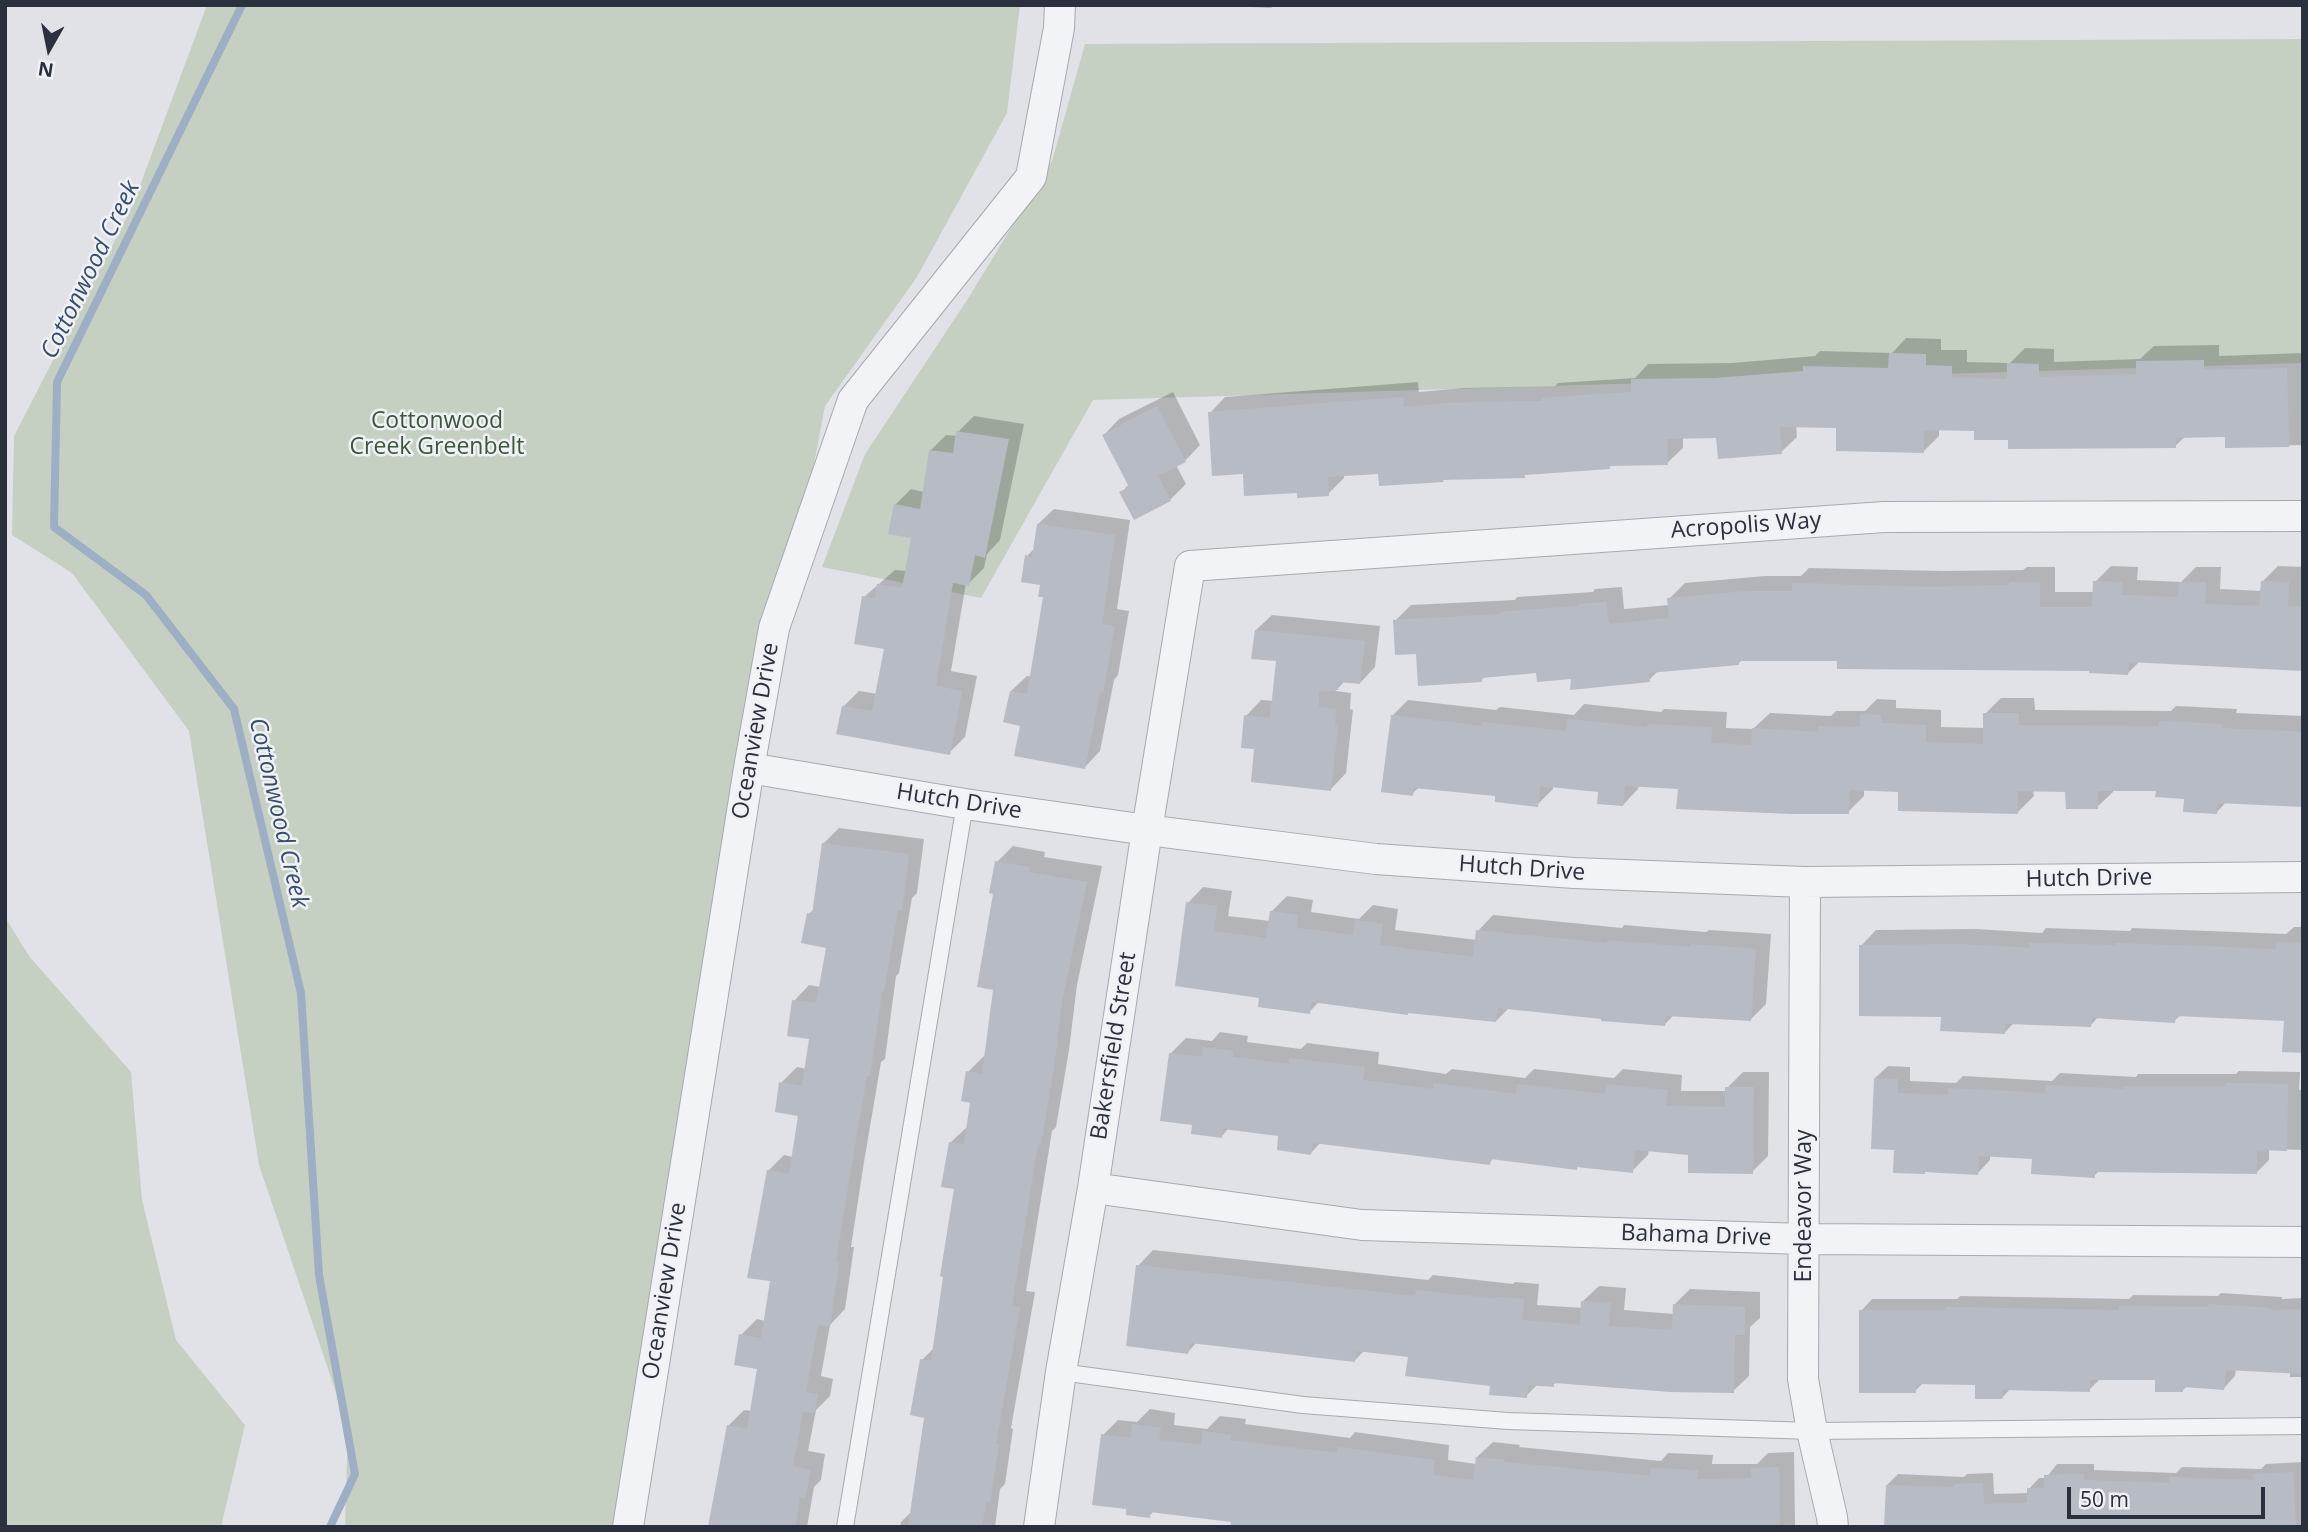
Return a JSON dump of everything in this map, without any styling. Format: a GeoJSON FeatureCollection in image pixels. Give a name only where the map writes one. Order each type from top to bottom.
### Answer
{"type":"FeatureCollection","features":[{"type":"Feature","properties":{"kind":"street","name":"Oceanview Drive"},"geometry":{"type":"LineString","coordinates":[[628,1527],[748,768],[774,628],[853,400],[1031,177],[1059,28],[1060,5]]}},
{"type":"Feature","properties":{"kind":"street","name":"Acropolis Way"},"geometry":{"type":"LineString","coordinates":[[1190,566],[1884,517],[2303,516]]}},
{"type":"Feature","properties":{"kind":"street","name":"Bakersfield Street"},"geometry":{"type":"LineString","coordinates":[[1039,1527],[1061,1372],[1093,1188],[1190,566]]}},
{"type":"Feature","properties":{"kind":"street","name":"Hutch Drive"},"geometry":{"type":"LineString","coordinates":[[748,768],[965,804],[1147,830],[1376,859],[1574,873],[1805,882],[2303,877]]}},
{"type":"Feature","properties":{"kind":"street","name":"Endeavor Way"},"geometry":{"type":"LineString","coordinates":[[1805,882],[1803,1379],[1833,1527]]}},
{"type":"Feature","properties":{"kind":"street","name":"Bahama Drive"},"geometry":{"type":"LineString","coordinates":[[1093,1188],[1362,1225],[1804,1239],[2303,1242]]}},
{"type":"Feature","properties":{"kind":"lane"},"geometry":{"type":"LineString","coordinates":[[845,1527],[965,804]]}},
{"type":"Feature","properties":{"kind":"lane"},"geometry":{"type":"LineString","coordinates":[[1061,1372],[1303,1405],[1508,1421],[1812,1431],[2303,1426]]}},
{"type":"Feature","properties":{"kind":"green space","name":"Cottonwood Creek Greenbelt"},"geometry":{"type":"Polygon","coordinates":[[[207,5],[1020,5],[1007,113],[917,277],[825,406],[613,1527],[345,1527],[348,1428],[259,1165],[189,731],[72,573],[12,535],[14,436],[132,207],[207,5]]]}},
{"type":"Feature","properties":{"kind":"green space"},"geometry":{"type":"Polygon","coordinates":[[[2303,39],[2303,363],[1093,400],[981,598],[822,567],[865,454],[967,300],[1052,161],[1085,44],[2303,39]]]}},
{"type":"Feature","properties":{"kind":"green space"},"geometry":{"type":"Polygon","coordinates":[[[5,917],[29,956],[131,1072],[142,1200],[176,1340],[245,1425],[221,1527],[5,1527],[5,917]]]}},
{"type":"Feature","properties":{"kind":"building"},"geometry":{"type":"Polygon","coordinates":[[[1889,353],[1926,354],[1926,365],[1952,366],[1952,378],[2007,379],[2007,363],[2039,364],[2039,377],[2136,374],[2136,361],[2204,360],[2204,370],[2287,368],[2289,447],[2225,448],[2225,437],[2176,438],[2176,448],[2008,449],[2008,440],[1974,440],[1974,431],[1924,430],[1924,453],[1836,451],[1836,428],[1780,427],[1782,454],[1718,459],[1716,438],[1667,439],[1668,465],[1610,466],[1610,469],[1525,475],[1525,478],[1443,480],[1444,482],[1379,486],[1378,474],[1328,477],[1329,496],[1297,498],[1297,493],[1244,496],[1243,474],[1212,476],[1208,412],[1403,397],[1404,407],[1541,401],[1541,398],[1631,392],[1631,379],[1715,378],[1803,371],[1803,366],[1888,368],[1889,353]]]}},
{"type":"Feature","properties":{"kind":"building"},"geometry":{"type":"Polygon","coordinates":[[[1157,406],[1186,462],[1158,476],[1171,501],[1134,520],[1119,492],[1129,487],[1102,435],[1157,406]]]}},
{"type":"Feature","properties":{"kind":"building"},"geometry":{"type":"Polygon","coordinates":[[[956,431],[1009,439],[985,558],[975,555],[969,586],[953,583],[936,686],[962,691],[950,755],[836,734],[842,706],[872,711],[884,649],[854,644],[862,596],[875,598],[877,584],[902,588],[911,538],[888,534],[894,504],[920,509],[929,450],[953,453],[956,431]]]}},
{"type":"Feature","properties":{"kind":"building"},"geometry":{"type":"Polygon","coordinates":[[[1037,524],[1115,535],[1102,624],[1115,626],[1085,769],[1014,756],[1020,726],[1003,722],[1010,691],[1027,694],[1043,597],[1038,597],[1040,585],[1021,582],[1025,555],[1032,557],[1037,524]]]}},
{"type":"Feature","properties":{"kind":"building"},"geometry":{"type":"Polygon","coordinates":[[[2093,581],[2123,582],[2122,595],[2178,597],[2179,582],[2206,582],[2205,604],[2259,606],[2261,581],[2289,582],[2288,606],[2303,606],[2303,671],[2129,662],[2128,675],[2089,671],[1837,669],[1837,661],[1739,661],[1739,665],[1649,673],[1650,682],[1570,690],[1571,679],[1537,682],[1536,673],[1482,678],[1482,682],[1418,686],[1416,654],[1395,655],[1393,620],[1500,614],[1499,612],[1606,602],[1609,624],[1669,618],[1667,598],[1748,591],[1792,591],[1792,583],[1927,587],[2040,582],[2040,607],[2092,607],[2093,581]]]}},
{"type":"Feature","properties":{"kind":"building"},"geometry":{"type":"Polygon","coordinates":[[[1255,630],[1365,641],[1360,684],[1339,682],[1338,690],[1319,692],[1319,707],[1336,709],[1335,725],[1338,725],[1331,791],[1251,782],[1254,749],[1241,748],[1244,715],[1270,718],[1276,661],[1251,659],[1255,630]]]}},
{"type":"Feature","properties":{"kind":"building"},"geometry":{"type":"Polygon","coordinates":[[[1983,713],[2019,713],[2019,725],[2158,726],[2159,721],[2222,724],[2222,728],[2303,732],[2303,807],[2218,803],[2217,814],[2183,812],[2184,799],[2155,797],[2156,791],[2098,791],[2098,809],[2066,809],[2065,792],[2018,791],[2018,814],[1898,811],[1898,792],[1850,790],[1849,814],[1791,814],[1676,809],[1678,789],[1625,786],[1623,806],[1597,804],[1598,792],[1540,786],[1538,807],[1495,802],[1495,796],[1414,788],[1413,796],[1381,792],[1391,715],[1482,726],[1482,722],[1566,731],[1567,719],[1647,727],[1647,724],[1712,727],[1711,743],[1751,745],[1752,728],[1818,732],[1818,726],[1860,727],[1860,714],[1881,715],[1881,723],[1926,725],[1926,742],[1983,744],[1983,713]]]}},
{"type":"Feature","properties":{"kind":"building"},"geometry":{"type":"Polygon","coordinates":[[[822,843],[909,854],[902,911],[898,910],[882,991],[870,1076],[867,1076],[848,1185],[836,1262],[839,1263],[830,1327],[818,1325],[806,1392],[818,1394],[814,1413],[803,1411],[793,1466],[811,1470],[805,1498],[800,1497],[795,1527],[708,1527],[727,1425],[747,1429],[757,1369],[734,1365],[739,1334],[761,1338],[770,1281],[747,1278],[767,1170],[789,1174],[798,1116],[775,1112],[779,1082],[802,1086],[809,1039],[787,1036],[792,1000],[816,1003],[826,948],[801,943],[807,913],[812,914],[822,843]]]}},
{"type":"Feature","properties":{"kind":"building"},"geometry":{"type":"Polygon","coordinates":[[[995,861],[1030,867],[1029,872],[1087,882],[1062,1002],[1054,1067],[1041,1145],[1038,1144],[1012,1306],[1020,1307],[996,1444],[999,1444],[990,1502],[986,1501],[982,1527],[908,1527],[924,1418],[910,1415],[920,1359],[931,1361],[943,1277],[940,1276],[954,1189],[941,1187],[949,1142],[964,1144],[970,1103],[961,1101],[966,1071],[982,1074],[993,990],[977,987],[993,894],[989,893],[995,861]]]}},
{"type":"Feature","properties":{"kind":"building"},"geometry":{"type":"Polygon","coordinates":[[[1186,902],[1217,906],[1214,931],[1266,938],[1270,911],[1298,915],[1297,928],[1353,935],[1355,920],[1383,924],[1380,945],[1473,957],[1476,930],[1607,943],[1607,940],[1756,949],[1751,1021],[1666,1016],[1665,1026],[1498,1008],[1496,1022],[1408,1015],[1311,1002],[1310,1014],[1258,1007],[1259,998],[1175,986],[1186,902]]]}},
{"type":"Feature","properties":{"kind":"building"},"geometry":{"type":"Polygon","coordinates":[[[2277,942],[2303,943],[2303,1053],[2282,1052],[2284,1021],[2176,1016],[2175,1023],[2092,1018],[2091,1027],[2006,1024],[2005,1034],[1940,1031],[1941,1017],[1859,1016],[1859,945],[1959,944],[2029,948],[2029,943],[2115,943],[2276,949],[2277,942]]]}},
{"type":"Feature","properties":{"kind":"building"},"geometry":{"type":"Polygon","coordinates":[[[1203,1047],[1233,1051],[1233,1057],[1289,1064],[1289,1058],[1365,1067],[1363,1080],[1433,1089],[1434,1083],[1516,1094],[1517,1084],[1605,1094],[1606,1084],[1668,1090],[1666,1106],[1725,1107],[1725,1087],[1754,1087],[1753,1174],[1688,1173],[1688,1155],[1635,1150],[1633,1173],[1577,1167],[1577,1170],[1491,1159],[1490,1165],[1313,1143],[1311,1155],[1277,1150],[1278,1136],[1223,1129],[1222,1138],[1191,1134],[1192,1125],[1160,1121],[1169,1053],[1202,1057],[1203,1047]]]}},
{"type":"Feature","properties":{"kind":"building"},"geometry":{"type":"Polygon","coordinates":[[[1874,1078],[1898,1079],[1898,1093],[1948,1095],[1948,1088],[2045,1093],[2045,1085],[2124,1089],[2124,1086],[2288,1084],[2287,1151],[2257,1150],[2257,1174],[2095,1172],[2095,1178],[2031,1174],[2032,1159],[1979,1156],[1978,1175],[1893,1173],[1894,1150],[1871,1149],[1874,1078]]]}},
{"type":"Feature","properties":{"kind":"building"},"geometry":{"type":"Polygon","coordinates":[[[1136,1265],[1415,1296],[1416,1290],[1497,1299],[1524,1299],[1522,1320],[1580,1325],[1581,1301],[1611,1303],[1609,1326],[1672,1330],[1673,1304],[1745,1307],[1745,1335],[1735,1335],[1734,1393],[1670,1392],[1554,1383],[1554,1387],[1528,1385],[1527,1398],[1489,1395],[1490,1386],[1405,1376],[1408,1357],[1356,1351],[1355,1362],[1190,1343],[1188,1354],[1126,1346],[1136,1265]]]}},
{"type":"Feature","properties":{"kind":"building"},"geometry":{"type":"Polygon","coordinates":[[[2208,1304],[2271,1310],[2303,1309],[2303,1374],[2226,1370],[2224,1390],[2183,1387],[2183,1392],[2155,1392],[2155,1380],[2090,1380],[2090,1392],[2003,1390],[2002,1399],[1975,1399],[1975,1385],[1916,1384],[1916,1393],[1859,1393],[1859,1310],[1946,1310],[1946,1307],[2119,1310],[2119,1306],[2207,1307],[2208,1304]]]}},
{"type":"Feature","properties":{"kind":"building"},"geometry":{"type":"Polygon","coordinates":[[[1132,1424],[1161,1428],[1159,1440],[1201,1445],[1203,1431],[1231,1435],[1230,1440],[1337,1453],[1338,1447],[1435,1460],[1433,1475],[1473,1480],[1476,1457],[1650,1476],[1651,1468],[1698,1470],[1698,1479],[1751,1478],[1751,1468],[1779,1467],[1780,1527],[1230,1527],[1231,1522],[1150,1512],[1150,1518],[1126,1515],[1126,1509],[1092,1505],[1101,1434],[1131,1438],[1132,1424]]]}},
{"type":"Feature","properties":{"kind":"building"},"geometry":{"type":"Polygon","coordinates":[[[2293,1472],[2296,1527],[1884,1527],[1886,1485],[1954,1487],[1954,1484],[1983,1483],[1984,1504],[2027,1503],[2027,1488],[2044,1488],[2044,1475],[2084,1474],[2084,1480],[2169,1483],[2169,1477],[2253,1480],[2253,1474],[2293,1472]]]}},
{"type":"Feature","properties":{"kind":"waterway","name":"Cottonwood Creek"},"geometry":{"type":"LineString","coordinates":[[242,5],[57,382],[54,527],[146,595],[234,709],[301,993],[319,1275],[355,1474],[330,1527]]}}]}
